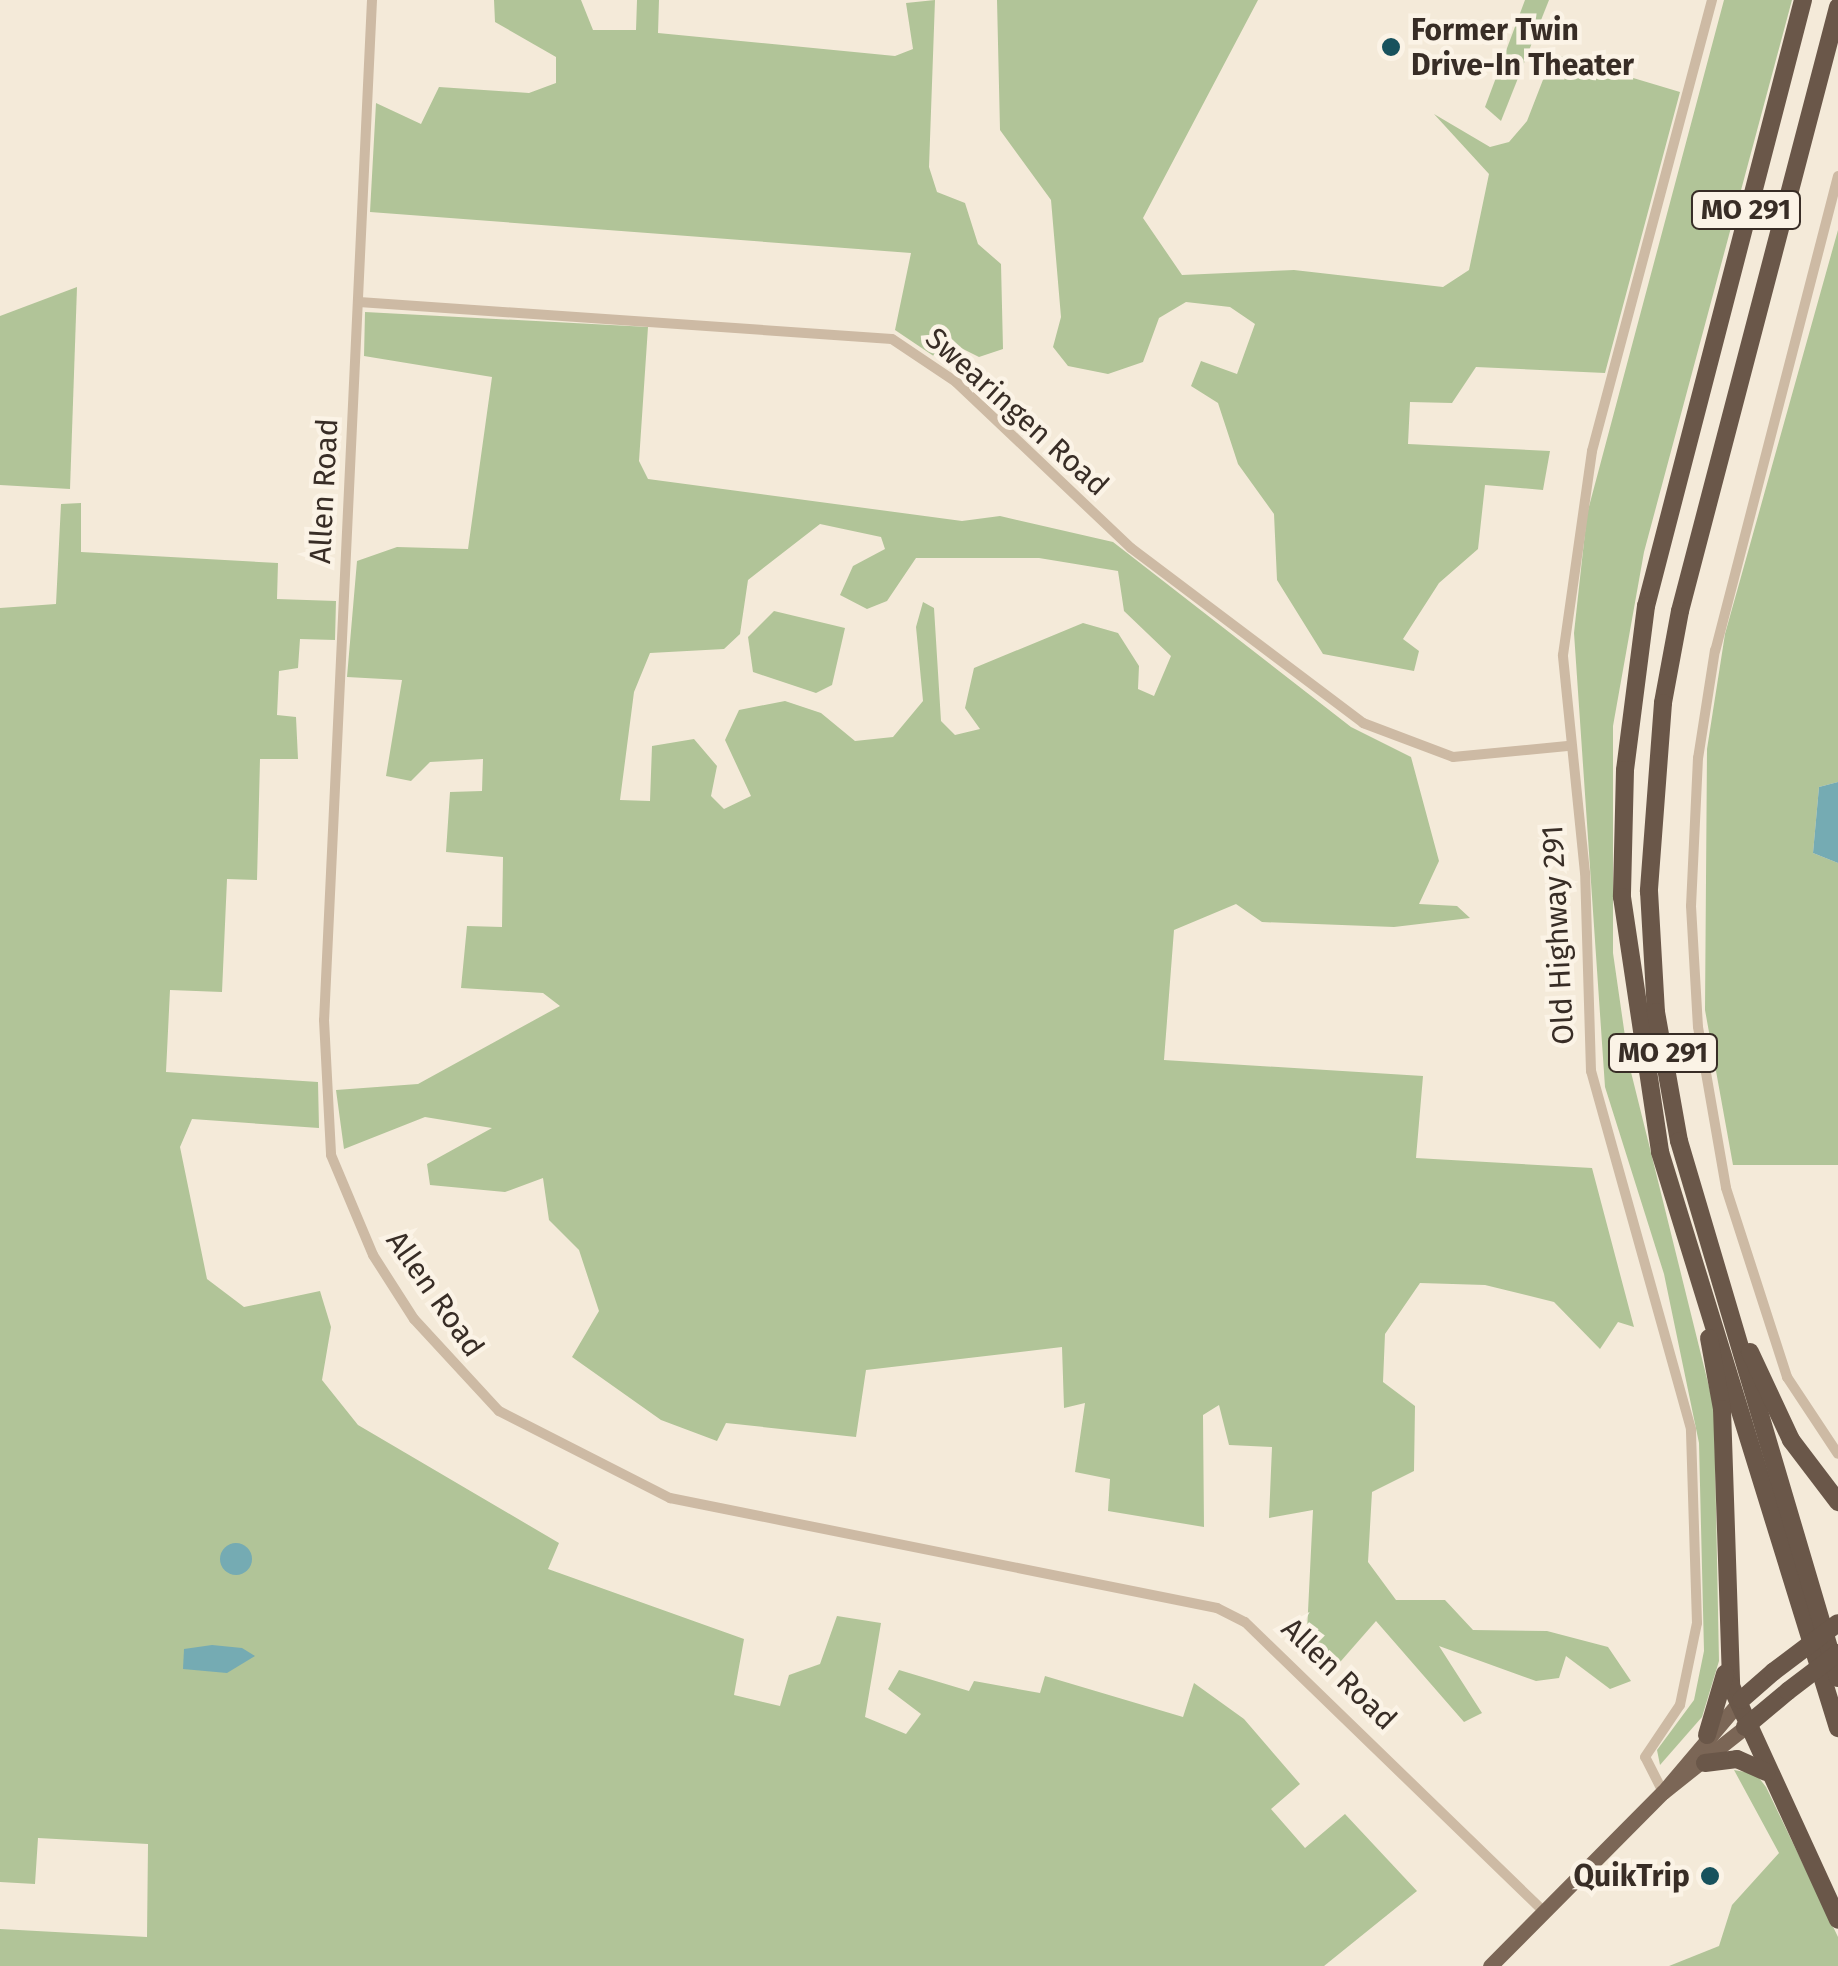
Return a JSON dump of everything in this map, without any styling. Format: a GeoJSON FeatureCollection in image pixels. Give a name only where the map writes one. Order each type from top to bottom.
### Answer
{"type":"FeatureCollection","features":[{"type":"Feature","properties":{"kind":"highway","name":"MO 291"},"geometry":{"type":"LineString","coordinates":[[1803,0],[1666,515],[1625,770],[1622,896],[1636,1025],[1660,1152],[1838,1728]]}},
{"type":"Feature","properties":{"kind":"highway","name":"MO 291"},"geometry":{"type":"LineString","coordinates":[[1838,8],[1662,703],[1650,892],[1656,1012],[1712,1261],[1838,1678]]}},
{"type":"Feature","properties":{"kind":"highway"},"geometry":{"type":"LineString","coordinates":[[1712,1261],[1773,1408],[1838,1502]]}},
{"type":"Feature","properties":{"kind":"highway"},"geometry":{"type":"LineString","coordinates":[[1706,1302],[1722,1409],[1729,1648],[1745,1726],[1838,1920]]}},
{"type":"Feature","properties":{"kind":"highway"},"geometry":{"type":"LineString","coordinates":[[1741,1700],[1838,1623]]}},
{"type":"Feature","properties":{"kind":"highway"},"geometry":{"type":"LineString","coordinates":[[1707,1735],[1729,1648]]}},
{"type":"Feature","properties":{"kind":"highway"},"geometry":{"type":"LineString","coordinates":[[1745,1726],[1838,1654]]}},
{"type":"Feature","properties":{"kind":"highway"},"geometry":{"type":"LineString","coordinates":[[1705,1763],[1737,1759],[1766,1773]]}},
{"type":"Feature","properties":{"kind":"main road"},"geometry":{"type":"LineString","coordinates":[[1490,1966],[1663,1792],[1707,1735],[1741,1700]]}},
{"type":"Feature","properties":{"kind":"main road"},"geometry":{"type":"LineString","coordinates":[[1663,1792],[1705,1763],[1745,1726]]}},
{"type":"Feature","properties":{"kind":"street","name":"Allen Road"},"geometry":{"type":"LineString","coordinates":[[372,0],[325,1110],[344,1196],[414,1320],[499,1411],[670,1498],[1216,1608],[1245,1622],[1544,1912]]}},
{"type":"Feature","properties":{"kind":"street","name":"Old Highway 291"},"geometry":{"type":"LineString","coordinates":[[1663,1792],[1645,1757],[1684,1693],[1700,1596],[1691,1429],[1591,1070],[1585,873],[1567,746],[1563,655],[1576,525],[1712,0]]}},
{"type":"Feature","properties":{"kind":"street"},"geometry":{"type":"LineString","coordinates":[[1838,176],[1715,650],[1691,887],[1698,1026],[1726,1188],[1787,1378],[1838,1454]]}},
{"type":"Feature","properties":{"kind":"street","name":"Swearingen Road"},"geometry":{"type":"LineString","coordinates":[[358,302],[892,339],[956,382],[1131,548],[1363,724],[1453,758],[1567,746]]}},
{"type":"Feature","properties":{"kind":"green space"},"geometry":{"type":"Polygon","coordinates":[[[494,0],[581,0],[593,30],[636,30],[637,0],[659,0],[658,33],[895,56],[913,49],[906,3],[935,0],[929,167],[937,192],[965,203],[978,244],[1001,264],[1003,349],[979,357],[957,346],[944,363],[895,330],[911,253],[370,212],[376,103],[421,124],[439,87],[529,93],[556,83],[556,57],[495,22],[494,0]]]}},
{"type":"Feature","properties":{"kind":"green space"},"geometry":{"type":"Polygon","coordinates":[[[997,0],[1258,0],[1143,218],[1182,275],[1294,270],[1443,287],[1469,270],[1489,174],[1434,114],[1490,147],[1509,142],[1527,121],[1553,54],[1680,92],[1605,373],[1476,367],[1452,403],[1410,402],[1408,444],[1550,451],[1543,490],[1485,485],[1478,549],[1439,583],[1403,639],[1419,651],[1414,671],[1323,654],[1277,580],[1274,514],[1238,464],[1218,403],[1191,386],[1201,361],[1237,374],[1255,324],[1230,307],[1186,302],[1159,318],[1143,362],[1108,374],[1068,366],[1053,347],[1061,317],[1051,200],[1000,130],[997,0]]]}},
{"type":"Feature","properties":{"kind":"green space"},"geometry":{"type":"Polygon","coordinates":[[[1525,0],[1549,0],[1501,121],[1485,107],[1525,0]]]}},
{"type":"Feature","properties":{"kind":"green space"},"geometry":{"type":"Polygon","coordinates":[[[1724,0],[1792,0],[1644,552],[1613,726],[1613,953],[1629,1064],[1714,1407],[1719,1661],[1702,1717],[1660,1765],[1657,1750],[1694,1700],[1704,1651],[1699,1443],[1664,1274],[1605,1087],[1574,633],[1587,514],[1724,0]]]}},
{"type":"Feature","properties":{"kind":"green space"},"geometry":{"type":"Polygon","coordinates":[[[1838,230],[1838,782],[1819,787],[1813,853],[1838,863],[1838,1165],[1733,1165],[1705,1010],[1707,749],[1725,634],[1838,230]]]}},
{"type":"Feature","properties":{"kind":"green space"},"geometry":{"type":"Polygon","coordinates":[[[77,287],[70,489],[0,485],[0,316],[77,287]]]}},
{"type":"Feature","properties":{"kind":"green space"},"geometry":{"type":"Polygon","coordinates":[[[365,312],[648,327],[639,461],[648,479],[962,521],[1000,516],[1113,542],[1351,727],[1411,757],[1439,861],[1419,904],[1457,906],[1470,918],[1394,927],[1262,922],[1236,904],[1174,930],[1164,1060],[1423,1076],[1416,1158],[1592,1168],[1634,1327],[1618,1322],[1600,1349],[1554,1302],[1485,1285],[1420,1283],[1385,1334],[1383,1382],[1415,1406],[1414,1471],[1372,1492],[1368,1562],[1396,1600],[1445,1600],[1473,1630],[1547,1631],[1608,1647],[1631,1681],[1610,1689],[1566,1656],[1559,1678],[1536,1681],[1439,1646],[1482,1713],[1464,1722],[1376,1621],[1327,1677],[1306,1652],[1313,1510],[1269,1518],[1272,1447],[1229,1445],[1219,1405],[1203,1415],[1204,1527],[1108,1511],[1110,1479],[1075,1472],[1085,1403],[1064,1408],[1062,1347],[866,1370],[856,1437],[726,1423],[717,1441],[661,1420],[572,1357],[599,1311],[579,1250],[549,1220],[543,1178],[505,1192],[430,1185],[427,1164],[492,1128],[425,1117],[344,1149],[336,1090],[418,1084],[560,1006],[543,993],[461,988],[467,926],[502,927],[503,857],[446,852],[450,792],[482,791],[483,759],[430,762],[411,781],[386,776],[402,680],[347,677],[357,561],[397,547],[468,549],[492,377],[364,356],[365,312]],[[820,524],[748,580],[740,634],[724,649],[650,653],[634,692],[620,800],[650,801],[652,746],[694,739],[717,766],[711,796],[724,809],[751,796],[725,740],[739,710],[785,701],[821,713],[855,741],[893,737],[923,701],[916,627],[923,602],[934,608],[941,721],[955,735],[980,729],[965,708],[974,668],[1083,623],[1118,633],[1139,666],[1138,689],[1154,696],[1171,656],[1124,611],[1118,571],[1039,558],[916,558],[887,601],[867,609],[840,595],[853,566],[885,549],[881,537],[820,524]]]}},
{"type":"Feature","properties":{"kind":"green space"},"geometry":{"type":"Polygon","coordinates":[[[81,503],[81,552],[278,563],[277,599],[336,601],[335,640],[300,639],[298,668],[279,671],[277,715],[296,717],[298,759],[260,759],[257,880],[227,879],[222,992],[170,990],[166,1072],[318,1082],[319,1128],[192,1119],[180,1147],[207,1279],[244,1307],[320,1291],[331,1327],[322,1380],[358,1425],[559,1543],[548,1569],[744,1639],[734,1695],[780,1706],[789,1675],[820,1664],[837,1616],[881,1623],[865,1717],[906,1734],[921,1714],[888,1689],[899,1670],[969,1691],[974,1681],[1040,1693],[1045,1676],[1183,1717],[1194,1683],[1244,1719],[1300,1784],[1271,1809],[1305,1848],[1345,1814],[1417,1891],[1324,1966],[0,1966],[0,1929],[147,1937],[148,1844],[38,1838],[35,1884],[0,1882],[0,608],[56,604],[61,504],[81,503]]]}},
{"type":"Feature","properties":{"kind":"green space"},"geometry":{"type":"Polygon","coordinates":[[[774,611],[845,628],[832,685],[816,693],[753,672],[748,637],[774,611]]]}},
{"type":"Feature","properties":{"kind":"green space"},"geometry":{"type":"Polygon","coordinates":[[[1734,1770],[1756,1774],[1766,1787],[1838,1937],[1838,1966],[1669,1966],[1719,1946],[1732,1905],[1779,1853],[1734,1770]]]}},
{"type":"Feature","properties":{"kind":"water"},"geometry":{"type":"Polygon","coordinates":[[[1838,782],[1838,863],[1813,853],[1819,787],[1838,782]]]}},
{"type":"Feature","properties":{"kind":"water"},"geometry":{"type":"Polygon","coordinates":[[[236,1543],[248,1547],[252,1559],[248,1571],[236,1575],[224,1571],[220,1559],[224,1547],[236,1543]]]}},
{"type":"Feature","properties":{"kind":"water"},"geometry":{"type":"Polygon","coordinates":[[[212,1645],[242,1648],[255,1656],[227,1673],[183,1669],[184,1649],[212,1645]]]}},
{"type":"Feature","properties":{"kind":"place","name":"Former Twin Drive-In Theater"},"geometry":{"type":"Point","coordinates":[1391,47]}},
{"type":"Feature","properties":{"kind":"place","name":"QuikTrip"},"geometry":{"type":"Point","coordinates":[1710,1876]}}]}
